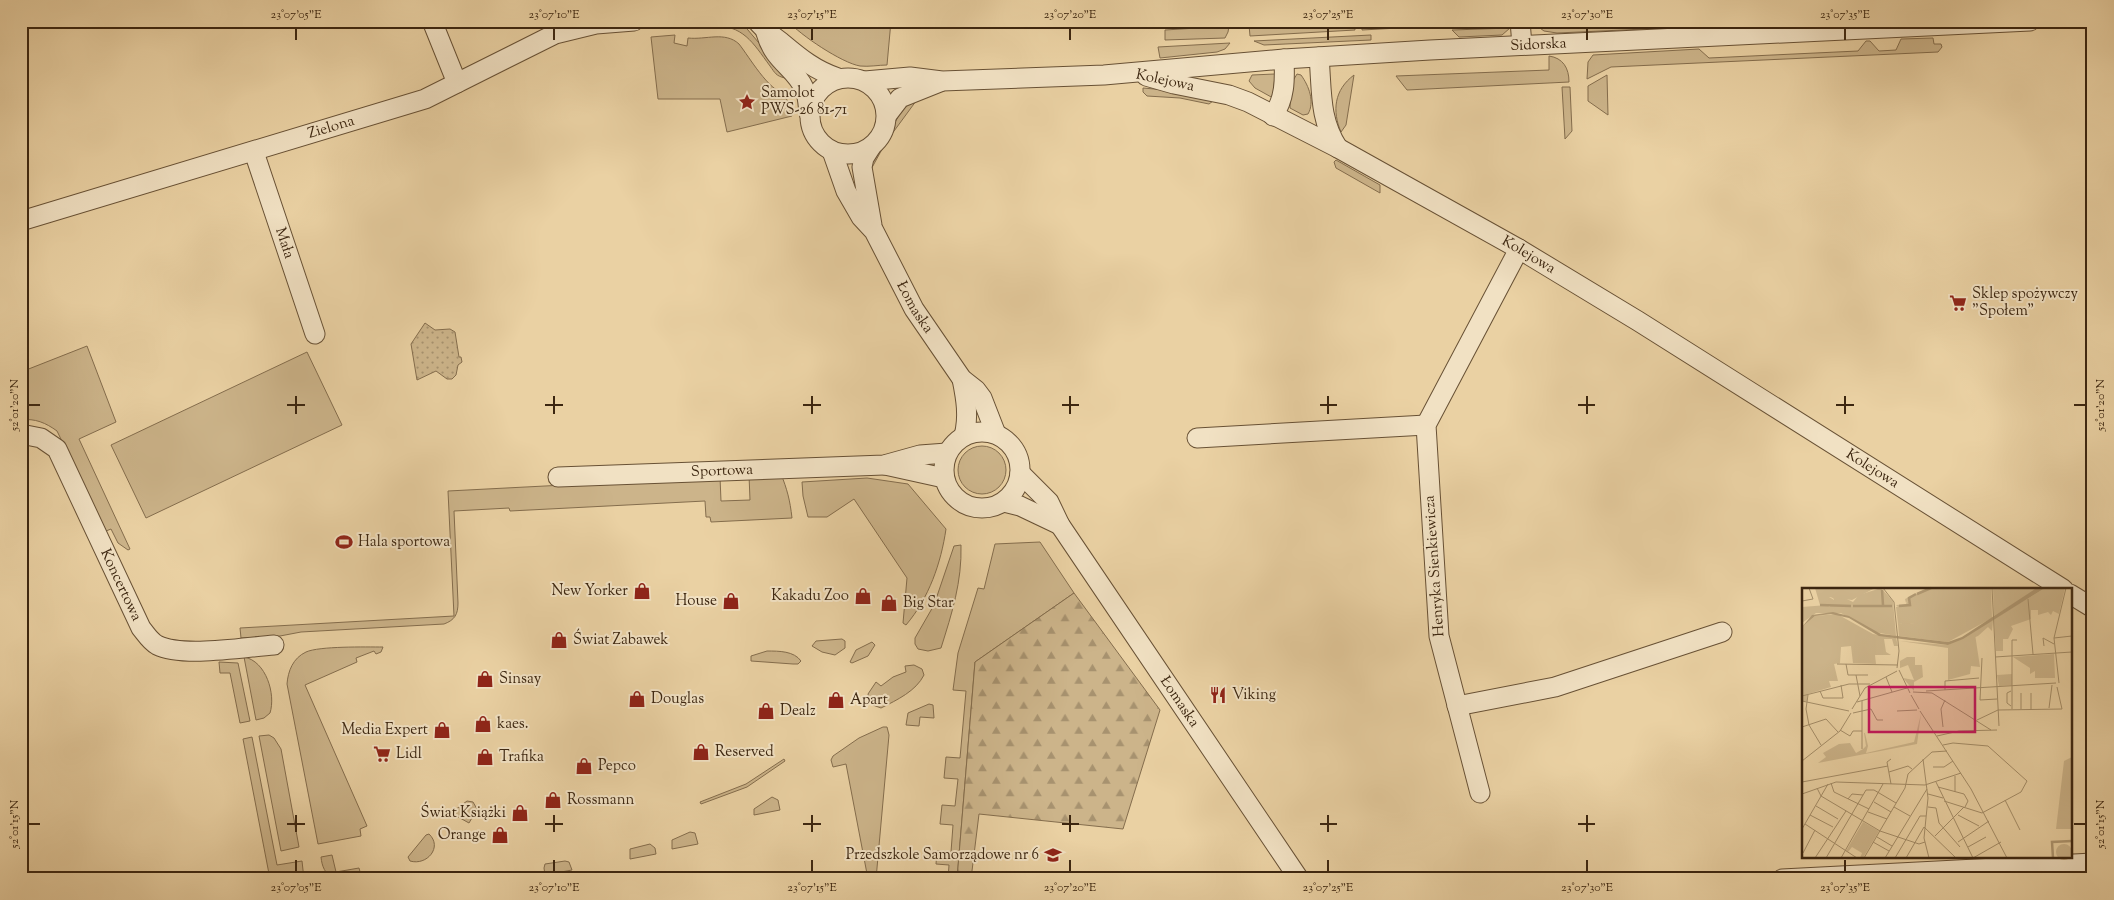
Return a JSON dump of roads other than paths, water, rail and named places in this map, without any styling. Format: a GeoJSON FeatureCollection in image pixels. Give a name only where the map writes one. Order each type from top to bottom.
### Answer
{"type":"FeatureCollection","features":[{"type":"Feature","properties":{"kind":"street"},"geometry":{"type":"LineString","coordinates":[[432,21],[457,84]]}},
{"type":"Feature","properties":{"kind":"street","name":"Zielona"},"geometry":{"type":"LineString","coordinates":[[21,222],[425,99],[555,34],[596,24],[634,21]]}},
{"type":"Feature","properties":{"kind":"street"},"geometry":{"type":"LineString","coordinates":[[1520,21],[1522,46]]}},
{"type":"Feature","properties":{"kind":"street","name":"Sidorska"},"geometry":{"type":"LineString","coordinates":[[1138,73],[1284,59],[2030,21]]}},
{"type":"Feature","properties":{"kind":"street","name":"Łomaska"},"geometry":{"type":"LineString","coordinates":[[762,27],[811,67],[838,78],[855,78],[865,81]]}},
{"type":"Feature","properties":{"kind":"street","name":"Łomaska"},"geometry":{"type":"LineString","coordinates":[[762,27],[770,46],[778,58],[805,90],[810,126],[822,145],[832,151],[846,191],[861,217],[874,231]]}},
{"type":"Feature","properties":{"kind":"street"},"geometry":{"type":"LineString","coordinates":[[1319,57],[1324,118],[1327,129],[1338,148]]}},
{"type":"Feature","properties":{"kind":"street"},"geometry":{"type":"LineString","coordinates":[[1273,116],[1282,103],[1285,73],[1284,59]]}},
{"type":"Feature","properties":{"kind":"street","name":"Kolejowa"},"geometry":{"type":"LineString","coordinates":[[865,81],[910,77],[942,81],[1138,73],[1174,84],[1229,95],[1338,148],[1519,249],[1638,321],[2061,588]]}},
{"type":"Feature","properties":{"kind":"street"},"geometry":{"type":"LineString","coordinates":[[809,114],[817,93],[828,83],[838,78]]}},
{"type":"Feature","properties":{"kind":"street"},"geometry":{"type":"LineString","coordinates":[[865,81],[880,95],[887,115]]}},
{"type":"Feature","properties":{"kind":"street","name":"Kolejowa"},"geometry":{"type":"LineString","coordinates":[[887,115],[894,103],[900,98],[942,81]]}},
{"type":"Feature","properties":{"kind":"street","name":"Łomaska"},"geometry":{"type":"LineString","coordinates":[[887,115],[885,128],[880,138],[864,158],[863,178],[874,231],[914,309],[962,379],[976,390],[982,398],[996,434]]}},
{"type":"Feature","properties":{"kind":"street"},"geometry":{"type":"LineString","coordinates":[[832,151],[852,154],[871,147]]}},
{"type":"Feature","properties":{"kind":"street","name":"Mała"},"geometry":{"type":"LineString","coordinates":[[254,152],[315,334]]}},
{"type":"Feature","properties":{"kind":"street"},"geometry":{"type":"LineString","coordinates":[[1197,438],[1426,424],[1519,249]]}},
{"type":"Feature","properties":{"kind":"street","name":"Łomaska"},"geometry":{"type":"LineString","coordinates":[[962,379],[967,407],[967,423],[964,436]]}},
{"type":"Feature","properties":{"kind":"street","name":"Henryka Sienkiewicza"},"geometry":{"type":"LineString","coordinates":[[1426,424],[1439,636],[1480,793]]}},
{"type":"Feature","properties":{"kind":"street"},"geometry":{"type":"LineString","coordinates":[[980,432],[996,434],[1012,446],[1020,463],[1020,473],[1015,489],[1004,502],[990,508],[977,508],[965,505],[951,494],[944,478],[943,467],[947,452],[964,436],[980,432]]}},
{"type":"Feature","properties":{"kind":"street","name":"Koncertowa"},"geometry":{"type":"LineString","coordinates":[[21,434],[41,438],[57,449],[141,628],[155,644],[165,648],[182,650],[274,645]]}},
{"type":"Feature","properties":{"kind":"street","name":"Sportowa"},"geometry":{"type":"LineString","coordinates":[[558,477],[884,465],[920,455],[947,452]]}},
{"type":"Feature","properties":{"kind":"street","name":"Sportowa"},"geometry":{"type":"LineString","coordinates":[[884,465],[944,478]]}},
{"type":"Feature","properties":{"kind":"street","name":"Łomaska"},"geometry":{"type":"LineString","coordinates":[[1020,473],[1049,502],[1060,525],[1299,879]]}},
{"type":"Feature","properties":{"kind":"street"},"geometry":{"type":"LineString","coordinates":[[1004,502],[1020,506],[1060,525]]}},
{"type":"Feature","properties":{"kind":"street"},"geometry":{"type":"LineString","coordinates":[[2072,595],[2093,608]]}},
{"type":"Feature","properties":{"kind":"street"},"geometry":{"type":"LineString","coordinates":[[1456,706],[1555,687],[1722,632]]}},
{"type":"Feature","properties":{"kind":"street"},"geometry":{"type":"LineString","coordinates":[[1782,879],[2093,863]]}},
{"type":"Feature","properties":{"kind":"place","name":"Samolot PWS-26 81-71"},"geometry":{"type":"Point","coordinates":[747,102]}},
{"type":"Feature","properties":{"kind":"place","name":"Sklep spożywczy \"Społem\""},"geometry":{"type":"Point","coordinates":[1958,303]}},
{"type":"Feature","properties":{"kind":"place","name":"Hala sportowa"},"geometry":{"type":"Point","coordinates":[344,542]}},
{"type":"Feature","properties":{"kind":"place","name":"New Yorker"},"geometry":{"type":"Point","coordinates":[642,591]}},
{"type":"Feature","properties":{"kind":"place","name":"Kakadu Zoo"},"geometry":{"type":"Point","coordinates":[863,596]}},
{"type":"Feature","properties":{"kind":"place","name":"House"},"geometry":{"type":"Point","coordinates":[731,601]}},
{"type":"Feature","properties":{"kind":"place","name":"Big Star"},"geometry":{"type":"Point","coordinates":[889,603]}},
{"type":"Feature","properties":{"kind":"place","name":"Świat Zabawek"},"geometry":{"type":"Point","coordinates":[559,640]}},
{"type":"Feature","properties":{"kind":"place","name":"Sinsay"},"geometry":{"type":"Point","coordinates":[485,679]}},
{"type":"Feature","properties":{"kind":"place","name":"Viking"},"geometry":{"type":"Point","coordinates":[1218,695]}},
{"type":"Feature","properties":{"kind":"place","name":"Douglas"},"geometry":{"type":"Point","coordinates":[637,699]}},
{"type":"Feature","properties":{"kind":"place","name":"Apart"},"geometry":{"type":"Point","coordinates":[836,700]}},
{"type":"Feature","properties":{"kind":"place","name":"Dealz"},"geometry":{"type":"Point","coordinates":[766,711]}},
{"type":"Feature","properties":{"kind":"place","name":"kaes."},"geometry":{"type":"Point","coordinates":[483,724]}},
{"type":"Feature","properties":{"kind":"place","name":"Media Expert"},"geometry":{"type":"Point","coordinates":[442,730]}},
{"type":"Feature","properties":{"kind":"place","name":"Reserved"},"geometry":{"type":"Point","coordinates":[701,752]}},
{"type":"Feature","properties":{"kind":"place","name":"Lidl"},"geometry":{"type":"Point","coordinates":[382,754]}},
{"type":"Feature","properties":{"kind":"place","name":"Trafika"},"geometry":{"type":"Point","coordinates":[485,757]}},
{"type":"Feature","properties":{"kind":"place","name":"Pepco"},"geometry":{"type":"Point","coordinates":[584,766]}},
{"type":"Feature","properties":{"kind":"place","name":"Rossmann"},"geometry":{"type":"Point","coordinates":[553,800]}},
{"type":"Feature","properties":{"kind":"place","name":"Świat Książki"},"geometry":{"type":"Point","coordinates":[520,813]}},
{"type":"Feature","properties":{"kind":"place","name":"Orange"},"geometry":{"type":"Point","coordinates":[500,835]}},
{"type":"Feature","properties":{"kind":"place","name":"Przedszkole Samorządowe nr 6"},"geometry":{"type":"Point","coordinates":[1053,855]}}]}
